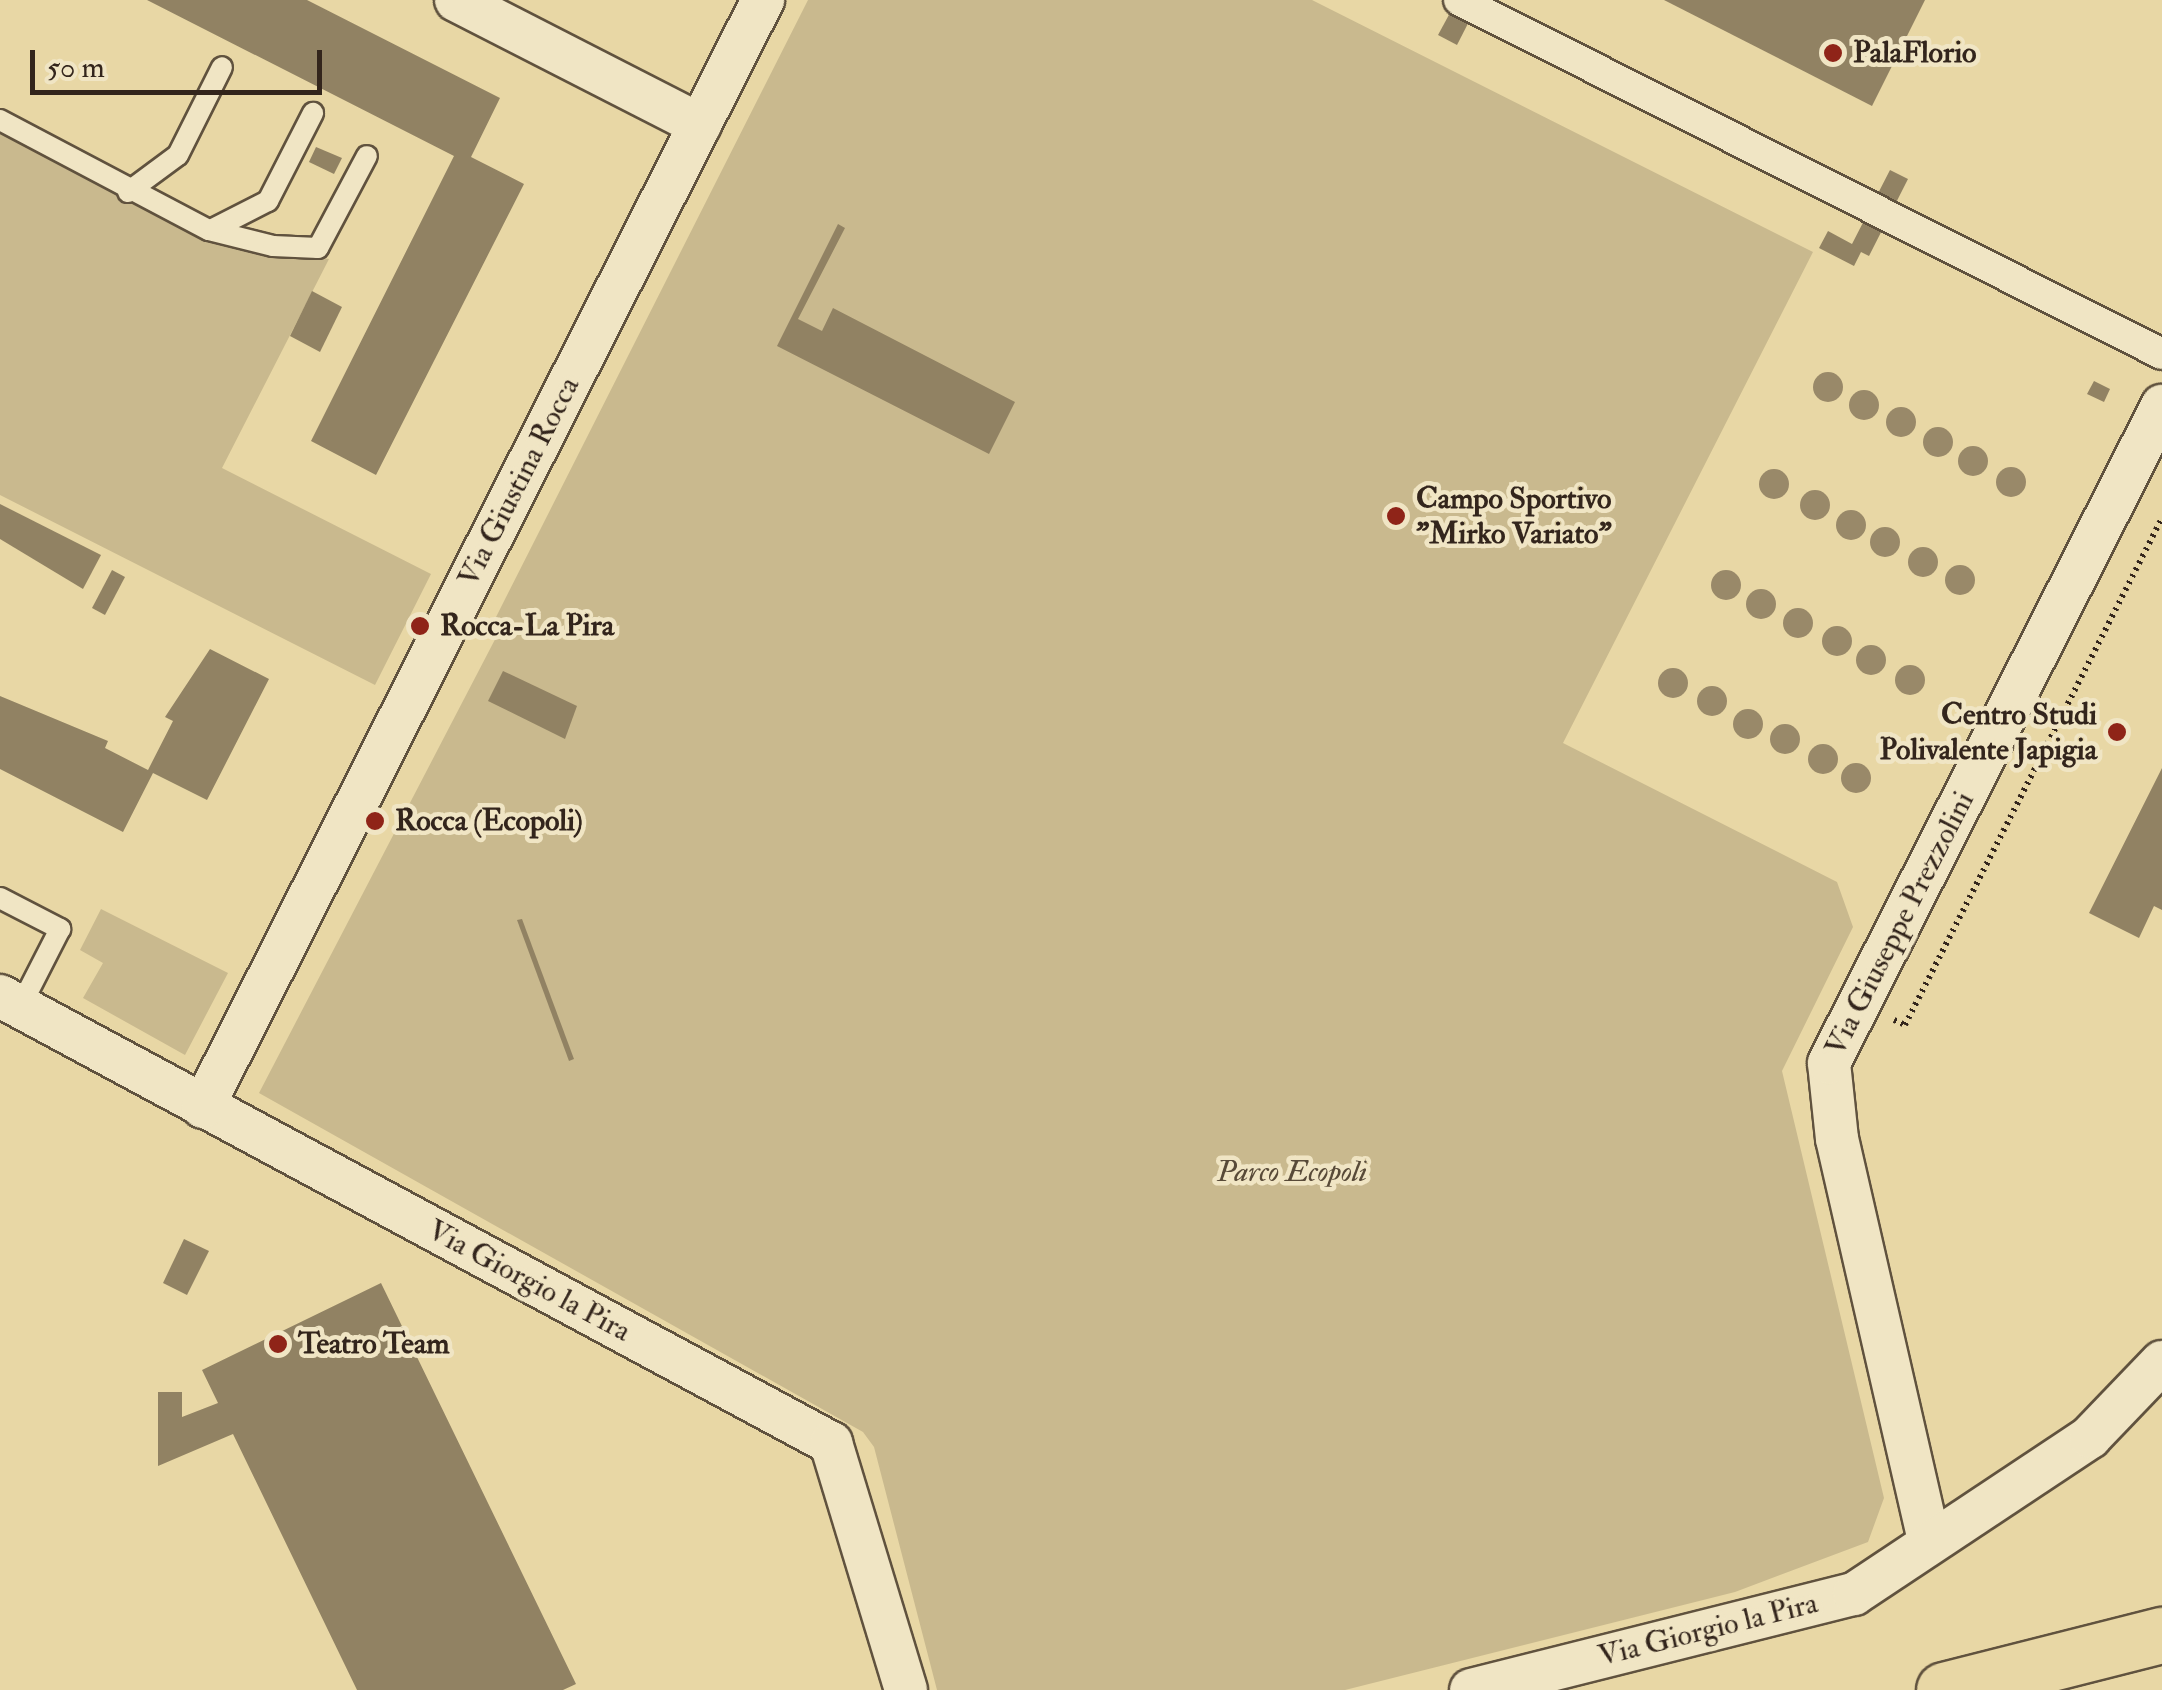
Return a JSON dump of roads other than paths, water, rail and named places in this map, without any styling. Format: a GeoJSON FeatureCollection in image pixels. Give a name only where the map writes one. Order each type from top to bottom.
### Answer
{"type":"FeatureCollection","features":[{"type":"Feature","properties":{"kind":"highway"},"geometry":{"type":"LineString","coordinates":[[1944,1690],[2162,1635]]}},
{"type":"Feature","properties":{"kind":"street"},"geometry":{"type":"LineString","coordinates":[[456,0],[700,124]]}},
{"type":"Feature","properties":{"kind":"street","name":"Via Giustina Rocca"},"geometry":{"type":"LineString","coordinates":[[203,1107],[763,0]]}},
{"type":"Feature","properties":{"kind":"street"},"geometry":{"type":"LineString","coordinates":[[1460,0],[2162,354]]}},
{"type":"Feature","properties":{"kind":"street","name":"Via Giuseppe Prezzolini"},"geometry":{"type":"LineString","coordinates":[[1928,1536],[1826,1082],[1857,1001],[2162,406]]}},
{"type":"Feature","properties":{"kind":"street","name":"Via Giorgio la Pira"},"geometry":{"type":"LineString","coordinates":[[10,1002],[832,1442],[906,1690]]}},
{"type":"Feature","properties":{"kind":"street","name":"Via Giorgio la Pira"},"geometry":{"type":"LineString","coordinates":[[1471,1690],[1854,1594],[1928,1536],[2090,1437],[2162,1362]]}},
{"type":"Feature","properties":{"kind":"lane"},"geometry":{"type":"LineString","coordinates":[[128,192],[178,154],[222,67]]}},
{"type":"Feature","properties":{"kind":"lane"},"geometry":{"type":"LineString","coordinates":[[209,230],[250,218],[268,201],[313,113]]}},
{"type":"Feature","properties":{"kind":"lane"},"geometry":{"type":"LineString","coordinates":[[0,120],[128,192],[209,230],[318,248],[368,156]]}},
{"type":"Feature","properties":{"kind":"lane"},"geometry":{"type":"LineString","coordinates":[[0,898],[60,929],[10,1002]]}},
{"type":"Feature","properties":{"kind":"place","name":"PalaFlorio"},"geometry":{"type":"Point","coordinates":[1833,53]}},
{"type":"Feature","properties":{"kind":"place","name":"Campo Sportivo \"Mirko Variato\""},"geometry":{"type":"Point","coordinates":[1396,516]}},
{"type":"Feature","properties":{"kind":"place","name":"Rocca-La Pira"},"geometry":{"type":"Point","coordinates":[420,626]}},
{"type":"Feature","properties":{"kind":"place","name":"Centro Studi Polivalente Japigia"},"geometry":{"type":"Point","coordinates":[2117,732]}},
{"type":"Feature","properties":{"kind":"place","name":"Rocca (Ecopoli)"},"geometry":{"type":"Point","coordinates":[375,821]}},
{"type":"Feature","properties":{"kind":"place","name":"Teatro Team"},"geometry":{"type":"Point","coordinates":[278,1344]}},
{"type":"Feature","properties":{"kind":"park label","name":"Parco Ecopoli"},"geometry":{"type":"Point","coordinates":[1292,1172]}}]}
